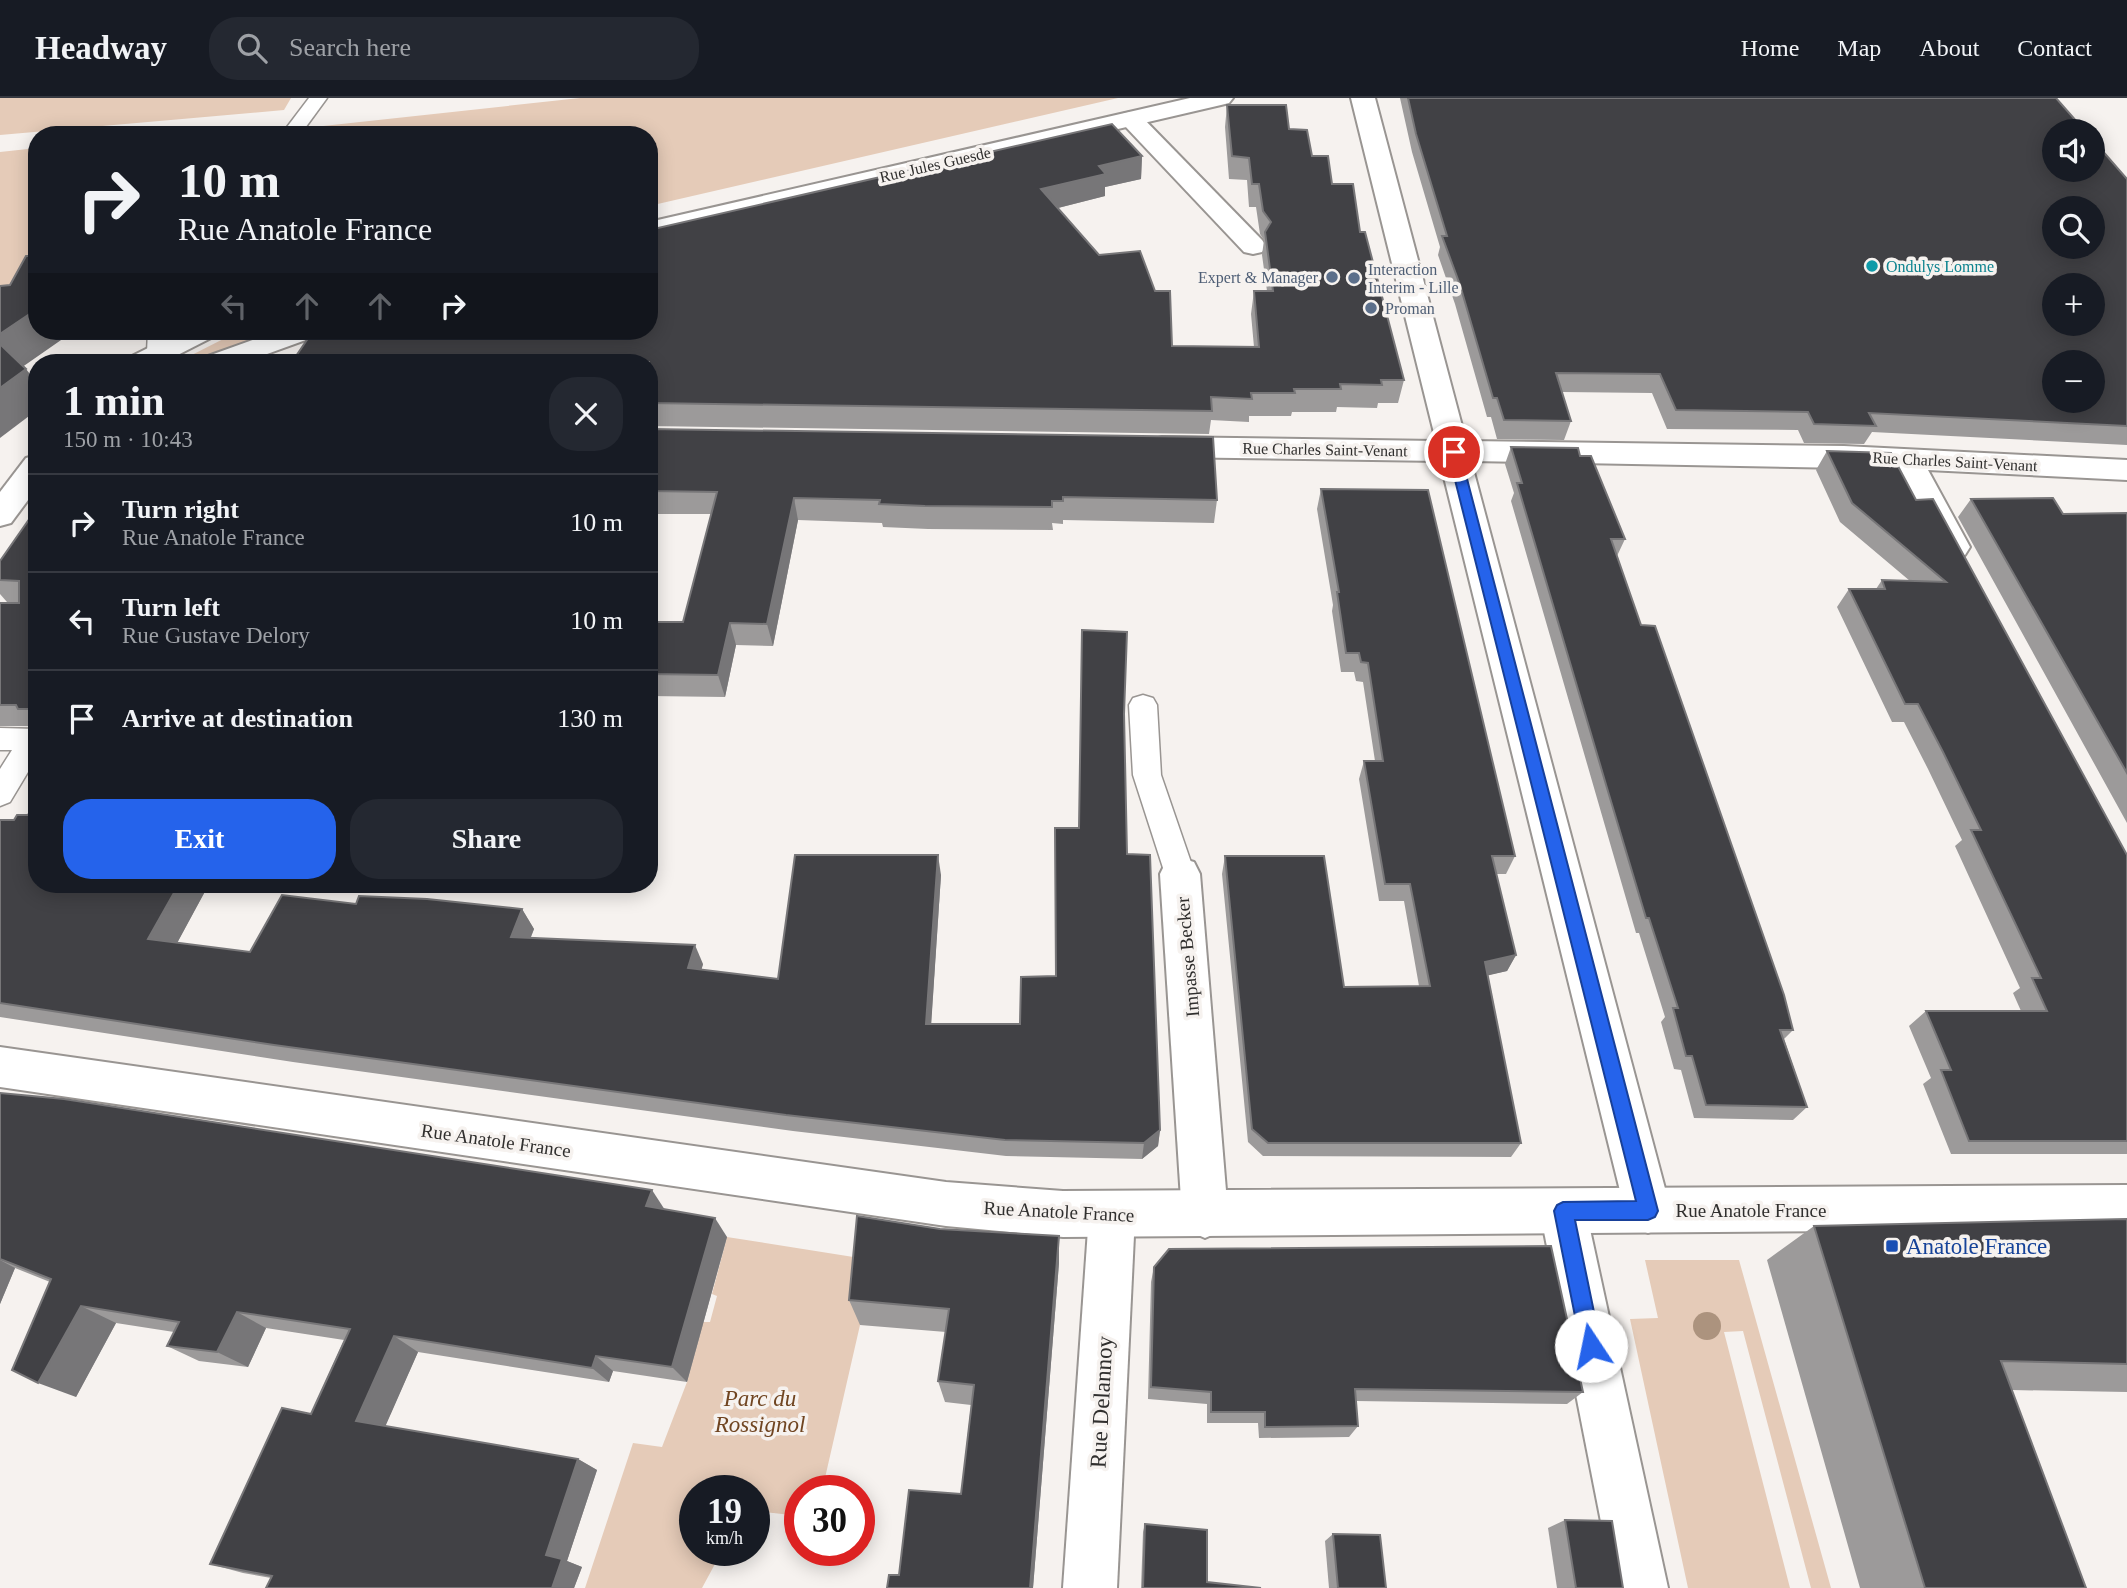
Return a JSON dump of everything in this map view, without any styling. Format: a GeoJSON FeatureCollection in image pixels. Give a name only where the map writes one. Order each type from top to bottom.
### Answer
{"type":"FeatureCollection","features":[{"type":"Feature","properties":{"kind":"street","name":"Rue Jules Guesde"},"geometry":{"type":"LineString","coordinates":[[658,228],[1221,98]]}},
{"type":"Feature","properties":{"kind":"street"},"geometry":{"type":"LineString","coordinates":[[1363,98],[1648,1211]]}},
{"type":"Feature","properties":{"kind":"street"},"geometry":{"type":"LineString","coordinates":[[1131,119],[1253,246]]}},
{"type":"Feature","properties":{"kind":"street"},"geometry":{"type":"LineString","coordinates":[[156,354],[185,340]]}},
{"type":"Feature","properties":{"kind":"street"},"geometry":{"type":"LineString","coordinates":[[156,354],[199,340]]}},
{"type":"Feature","properties":{"kind":"street"},"geometry":{"type":"LineString","coordinates":[[240,354],[279,340]]}},
{"type":"Feature","properties":{"kind":"street","name":"Rue Charles Saint-Venant"},"geometry":{"type":"LineString","coordinates":[[1138,446],[1907,459],[2127,470]]}},
{"type":"Feature","properties":{"kind":"street"},"geometry":{"type":"LineString","coordinates":[[1907,459],[1969,574]]}},
{"type":"Feature","properties":{"kind":"street"},"geometry":{"type":"LineString","coordinates":[[0,514],[28,477]]}},
{"type":"Feature","properties":{"kind":"street"},"geometry":{"type":"LineString","coordinates":[[0,546],[28,515]]}},
{"type":"Feature","properties":{"kind":"street","name":"Impasse Becker"},"geometry":{"type":"LineString","coordinates":[[1180,874],[1205,1215]]}},
{"type":"Feature","properties":{"kind":"street","name":"Rue Anatole France"},"geometry":{"type":"LineString","coordinates":[[0,1067],[946,1204],[1112,1215],[2127,1207]]}},
{"type":"Feature","properties":{"kind":"street"},"geometry":{"type":"LineString","coordinates":[[1563,1211],[1641,1588]]}},
{"type":"Feature","properties":{"kind":"street","name":"Rue Delannoy"},"geometry":{"type":"LineString","coordinates":[[1090,1588],[1112,1215]]}},
{"type":"Feature","properties":{"kind":"lane"},"geometry":{"type":"LineString","coordinates":[[297,126],[318,98]]}},
{"type":"Feature","properties":{"kind":"lane","name":"Impasse Becker"},"geometry":{"type":"LineString","coordinates":[[1143,705],[1147,775],[1180,874]]}},
{"type":"Feature","properties":{"kind":"lane"},"geometry":{"type":"LineString","coordinates":[[0,739],[28,737]]}},
{"type":"Feature","properties":{"kind":"lane"},"geometry":{"type":"LineString","coordinates":[[0,794],[28,748]]}},
{"type":"Feature","properties":{"kind":"green space"},"geometry":{"type":"Polygon","coordinates":[[[0,98],[291,98],[284,110],[102,126],[28,126],[28,133],[0,135],[0,98]]]}},
{"type":"Feature","properties":{"kind":"green space"},"geometry":{"type":"Polygon","coordinates":[[[580,98],[1118,98],[658,204],[658,126],[323,126],[580,98]]]}},
{"type":"Feature","properties":{"kind":"green space"},"geometry":{"type":"Polygon","coordinates":[[[28,149],[28,289],[0,290],[0,152],[28,149]]]}},
{"type":"Feature","properties":{"kind":"green space"},"geometry":{"type":"Polygon","coordinates":[[[221,340],[265,340],[227,354],[194,354],[221,340]]]}},
{"type":"Feature","properties":{"kind":"green space","name":"Parc du Rossignol"},"geometry":{"type":"Polygon","coordinates":[[[727,1237],[866,1259],[860,1325],[826,1475],[784,1475],[784,1514],[770,1513],[770,1475],[679,1475],[679,1566],[714,1566],[702,1588],[585,1588],[633,1443],[662,1447],[687,1382],[703,1322],[710,1322],[717,1296],[712,1294],[727,1237]]]}},
{"type":"Feature","properties":{"kind":"green space"},"geometry":{"type":"Polygon","coordinates":[[[1645,1260],[1739,1260],[1831,1588],[1811,1588],[1743,1331],[1724,1332],[1790,1588],[1688,1588],[1630,1319],[1658,1318],[1645,1260]]]}},
{"type":"Feature","properties":{"kind":"building","name":"Ondulys Lomme"},"geometry":{"type":"Polygon","coordinates":[[[1408,98],[2056,98],[2074,119],[2042,119],[2042,182],[2105,182],[2105,154],[2127,179],[2127,426],[1869,413],[1876,426],[1814,424],[1808,412],[1676,410],[1660,374],[1556,373],[1571,421],[1504,420],[1497,398],[1493,398],[1460,285],[1442,236],[1447,236],[1408,98]]]}},
{"type":"Feature","properties":{"kind":"building"},"geometry":{"type":"Polygon","coordinates":[[[1227,105],[1286,105],[1289,129],[1307,130],[1312,156],[1328,156],[1332,184],[1353,184],[1360,232],[1365,232],[1404,380],[1381,380],[1382,385],[1340,384],[1341,389],[1294,389],[1295,393],[1251,393],[1252,399],[1211,397],[1212,411],[658,403],[658,354],[297,354],[307,340],[658,340],[658,228],[1112,124],[1142,156],[1099,166],[1106,174],[1041,189],[1099,255],[1140,251],[1155,291],[1170,291],[1172,346],[1259,347],[1254,291],[1273,291],[1265,232],[1271,222],[1263,211],[1259,184],[1252,184],[1249,158],[1232,156],[1227,105]]]}},
{"type":"Feature","properties":{"kind":"building"},"geometry":{"type":"Polygon","coordinates":[[[28,256],[28,315],[0,334],[0,286],[10,285],[28,256]]]}},
{"type":"Feature","properties":{"kind":"building"},"geometry":{"type":"Polygon","coordinates":[[[0,344],[26,369],[0,388],[0,344]]]}},
{"type":"Feature","properties":{"kind":"building"},"geometry":{"type":"Polygon","coordinates":[[[658,429],[1213,437],[1217,500],[1063,497],[1063,501],[1052,501],[1052,507],[925,506],[879,504],[880,500],[794,498],[767,624],[730,623],[718,675],[658,674],[658,622],[683,622],[717,492],[658,491],[658,429]]]}},
{"type":"Feature","properties":{"kind":"building"},"geometry":{"type":"Polygon","coordinates":[[[1511,447],[1578,448],[1580,456],[1591,456],[1625,539],[1611,539],[1641,625],[1655,626],[1784,995],[1793,1030],[1780,1030],[1807,1107],[1706,1105],[1692,1056],[1686,1056],[1673,1008],[1678,1008],[1649,918],[1646,918],[1607,788],[1517,483],[1522,483],[1511,447]]]}},
{"type":"Feature","properties":{"kind":"building"},"geometry":{"type":"Polygon","coordinates":[[[1827,451],[1891,453],[1916,500],[1933,499],[2127,855],[2127,1141],[1969,1141],[1941,1070],[1951,1070],[1926,1011],[2047,1011],[2032,978],[2041,978],[1971,830],[1981,830],[1943,752],[1918,704],[1905,704],[1849,589],[1885,589],[1882,580],[1946,582],[1852,503],[1827,451]]]}},
{"type":"Feature","properties":{"kind":"building"},"geometry":{"type":"Polygon","coordinates":[[[1321,489],[1428,490],[1515,856],[1492,856],[1516,955],[1485,962],[1521,1143],[1268,1143],[1252,1129],[1225,856],[1324,856],[1344,987],[1430,986],[1410,884],[1385,884],[1364,761],[1383,761],[1368,663],[1361,662],[1359,653],[1346,653],[1339,592],[1321,489]]]}},
{"type":"Feature","properties":{"kind":"building"},"geometry":{"type":"Polygon","coordinates":[[[2053,498],[2063,514],[2127,513],[2127,773],[1971,499],[2053,498]]]}},
{"type":"Feature","properties":{"kind":"building"},"geometry":{"type":"Polygon","coordinates":[[[28,521],[28,709],[18,709],[16,705],[0,705],[0,603],[19,603],[19,581],[0,580],[0,561],[28,521]]]}},
{"type":"Feature","properties":{"kind":"building"},"geometry":{"type":"Polygon","coordinates":[[[1082,630],[1127,632],[1124,714],[1127,854],[1150,855],[1160,1130],[1144,1143],[1005,1140],[786,1115],[274,1045],[0,1003],[0,820],[14,820],[17,815],[28,815],[28,893],[174,893],[148,939],[250,952],[282,895],[356,904],[359,896],[427,899],[522,909],[511,937],[695,945],[688,968],[778,979],[795,855],[938,855],[926,1024],[1020,1024],[1021,977],[1056,976],[1055,828],[1079,828],[1082,630]]]}},
{"type":"Feature","properties":{"kind":"building"},"geometry":{"type":"Polygon","coordinates":[[[0,1093],[64,1099],[652,1190],[646,1206],[715,1218],[672,1367],[596,1356],[592,1368],[394,1336],[356,1421],[578,1459],[546,1555],[562,1559],[552,1588],[266,1588],[272,1576],[210,1564],[282,1408],[311,1414],[350,1329],[237,1312],[217,1352],[167,1346],[179,1322],[81,1306],[38,1383],[12,1370],[51,1279],[0,1259],[0,1093]]]}},
{"type":"Feature","properties":{"kind":"building"},"geometry":{"type":"Polygon","coordinates":[[[857,1216],[940,1229],[1059,1236],[1030,1588],[887,1588],[889,1575],[899,1575],[909,1490],[961,1494],[974,1385],[938,1381],[949,1309],[849,1300],[857,1216]]]}},
{"type":"Feature","properties":{"kind":"building"},"geometry":{"type":"Polygon","coordinates":[[[2127,1219],[2127,1364],[2001,1361],[2086,1588],[1925,1588],[1814,1226],[2127,1219]]]}},
{"type":"Feature","properties":{"kind":"building"},"geometry":{"type":"Polygon","coordinates":[[[1551,1246],[1583,1392],[1355,1389],[1358,1426],[1265,1427],[1265,1412],[1211,1412],[1211,1392],[1151,1387],[1154,1267],[1169,1249],[1551,1246]]]}},
{"type":"Feature","properties":{"kind":"building"},"geometry":{"type":"Polygon","coordinates":[[[1565,1520],[1612,1521],[1623,1588],[1576,1588],[1565,1520]]]}},
{"type":"Feature","properties":{"kind":"building"},"geometry":{"type":"Polygon","coordinates":[[[1145,1524],[1207,1530],[1207,1582],[1261,1588],[1143,1588],[1145,1524]]]}},
{"type":"Feature","properties":{"kind":"building"},"geometry":{"type":"Polygon","coordinates":[[[1333,1534],[1380,1535],[1386,1588],[1338,1588],[1333,1534]]]}},
{"type":"Feature","properties":{"kind":"place","name":"Ondulys Lomme"},"geometry":{"type":"Point","coordinates":[1872,266]}},
{"type":"Feature","properties":{"kind":"place","name":"Expert & Manager"},"geometry":{"type":"Point","coordinates":[1332,277]}},
{"type":"Feature","properties":{"kind":"place","name":"Interaction Interim - Lille"},"geometry":{"type":"Point","coordinates":[1354,278]}},
{"type":"Feature","properties":{"kind":"place","name":"Proman"},"geometry":{"type":"Point","coordinates":[1371,308]}},
{"type":"Feature","properties":{"kind":"place","name":"Anatole France"},"geometry":{"type":"Point","coordinates":[1892,1246]}},
{"type":"Feature","properties":{"kind":"route"},"geometry":{"type":"LineString","coordinates":[[1454,452],[1648,1211],[1563,1211],[1591,1346]]}}]}
